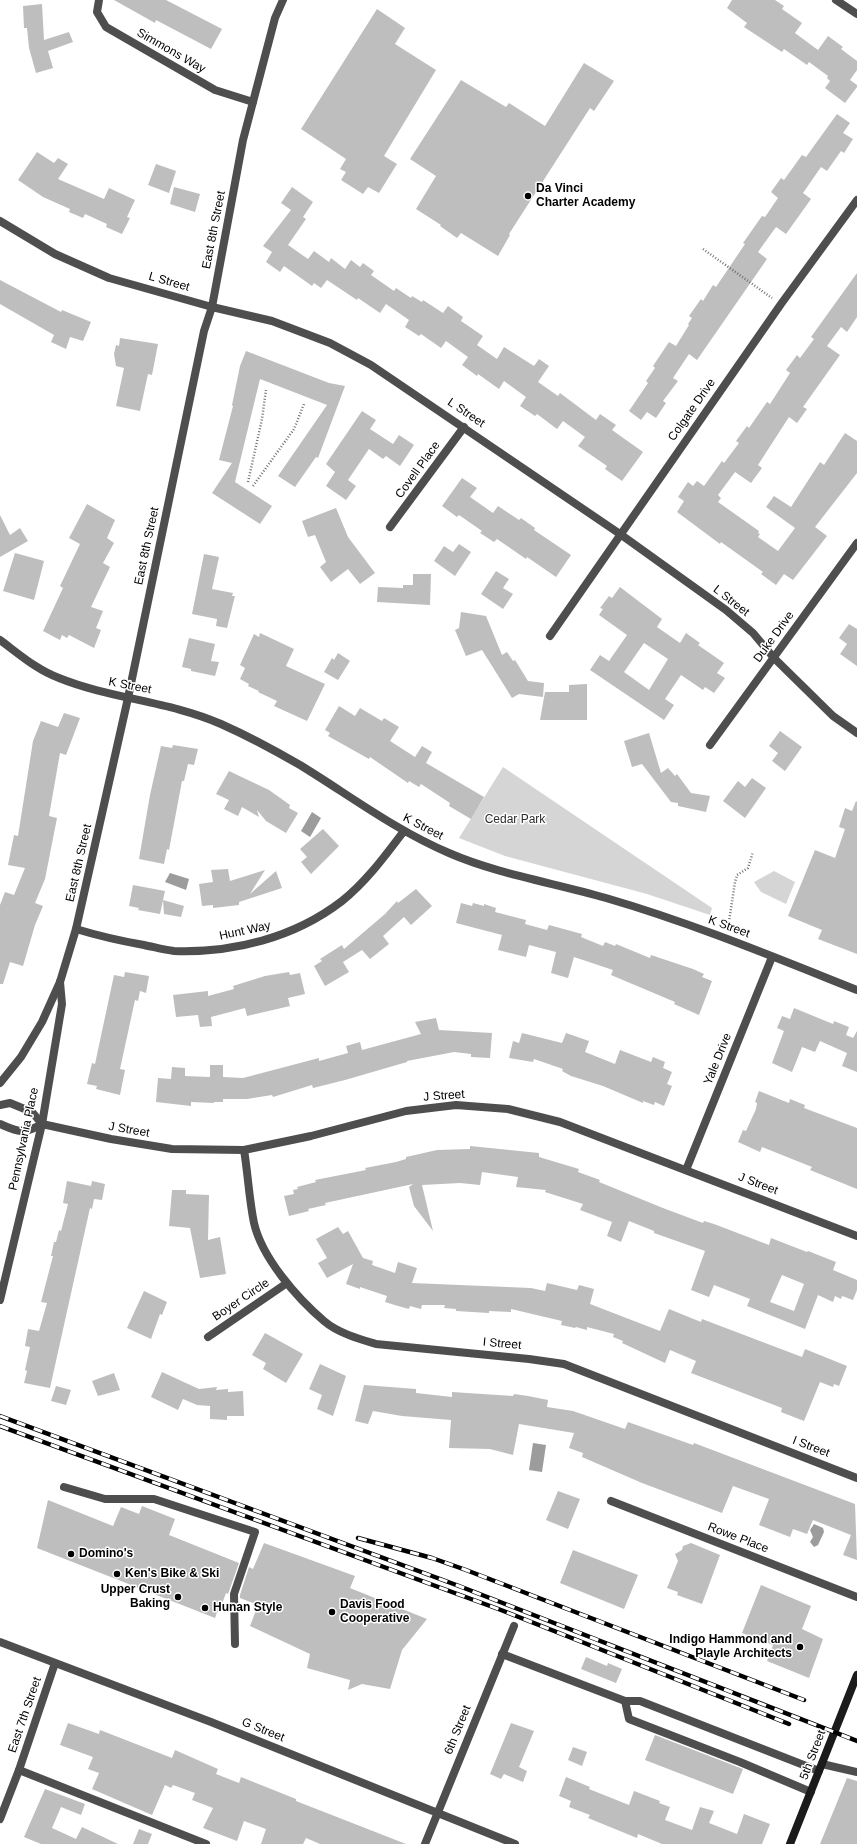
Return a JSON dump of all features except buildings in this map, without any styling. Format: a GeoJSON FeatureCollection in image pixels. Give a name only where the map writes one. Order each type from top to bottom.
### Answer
{"type":"FeatureCollection","features":[{"type":"Feature","properties":{"kind":"main road","name":"5th Street"},"geometry":{"type":"LineString","coordinates":[[790,1844],[857,1675]]}},
{"type":"Feature","properties":{"kind":"street","name":"Simmons Way"},"geometry":{"type":"LineString","coordinates":[[99,0],[97,12],[106,27],[215,90],[253,102]]}},
{"type":"Feature","properties":{"kind":"street","name":"East 8th Street"},"geometry":{"type":"LineString","coordinates":[[0,1083],[21,1057],[42,1022],[60,982],[76,929],[128,698],[204,331],[212,307],[244,140],[275,18],[283,0]]}},
{"type":"Feature","properties":{"kind":"street"},"geometry":{"type":"LineString","coordinates":[[836,0],[857,14]]}},
{"type":"Feature","properties":{"kind":"street","name":"Colgate Drive"},"geometry":{"type":"LineString","coordinates":[[550,636],[781,304],[857,200]]}},
{"type":"Feature","properties":{"kind":"street","name":"L Street"},"geometry":{"type":"LineString","coordinates":[[0,222],[55,254],[109,278],[212,307],[272,321],[330,344],[372,365],[620,534],[726,610],[753,633],[774,658],[833,716],[857,733]]}},
{"type":"Feature","properties":{"kind":"street","name":"Covell Place"},"geometry":{"type":"LineString","coordinates":[[390,527],[464,427]]}},
{"type":"Feature","properties":{"kind":"street","name":"Duke Drive"},"geometry":{"type":"LineString","coordinates":[[710,745],[857,543]]}},
{"type":"Feature","properties":{"kind":"street","name":"K Street"},"geometry":{"type":"LineString","coordinates":[[0,640],[31,664],[57,678],[98,692],[190,713],[218,723],[246,736],[299,765],[404,831],[451,854],[507,872],[607,898],[725,938],[857,990]]}},
{"type":"Feature","properties":{"kind":"street","name":"Hunt Way"},"geometry":{"type":"LineString","coordinates":[[76,929],[101,937],[173,951],[224,949],[271,940],[306,924],[342,901],[376,868],[404,831]]}},
{"type":"Feature","properties":{"kind":"street","name":"Yale Drive"},"geometry":{"type":"LineString","coordinates":[[686,1170],[772,957]]}},
{"type":"Feature","properties":{"kind":"street","name":"Pennsylvania Place"},"geometry":{"type":"LineString","coordinates":[[0,1300],[42,1124],[62,1004],[60,982]]}},
{"type":"Feature","properties":{"kind":"street"},"geometry":{"type":"LineString","coordinates":[[0,1105],[10,1104],[32,1112],[42,1124],[29,1132],[14,1130],[0,1124]]}},
{"type":"Feature","properties":{"kind":"street","name":"J Street"},"geometry":{"type":"LineString","coordinates":[[42,1124],[111,1139],[172,1149],[244,1150],[311,1136],[406,1111],[456,1104],[508,1109],[560,1122],[857,1236]]}},
{"type":"Feature","properties":{"kind":"street","name":"I Street"},"geometry":{"type":"LineString","coordinates":[[244,1150],[255,1224],[270,1260],[287,1283],[325,1322],[355,1338],[376,1344],[529,1359],[564,1364],[857,1478]]}},
{"type":"Feature","properties":{"kind":"street","name":"Boyer Circle"},"geometry":{"type":"LineString","coordinates":[[208,1337],[287,1283]]}},
{"type":"Feature","properties":{"kind":"street"},"geometry":{"type":"LineString","coordinates":[[64,1487],[105,1499],[154,1499],[255,1532],[234,1594],[235,1644]]}},
{"type":"Feature","properties":{"kind":"street","name":"Rowe Place"},"geometry":{"type":"LineString","coordinates":[[610,1501],[857,1597]]}},
{"type":"Feature","properties":{"kind":"street","name":"6th Street"},"geometry":{"type":"LineString","coordinates":[[425,1844],[514,1626]]}},
{"type":"Feature","properties":{"kind":"street","name":"G Street"},"geometry":{"type":"LineString","coordinates":[[0,1642],[211,1722],[515,1844]]}},
{"type":"Feature","properties":{"kind":"street"},"geometry":{"type":"LineString","coordinates":[[502,1654],[626,1701],[640,1701],[821,1767],[857,1772]]}},
{"type":"Feature","properties":{"kind":"street","name":"East 7th Street"},"geometry":{"type":"LineString","coordinates":[[0,1820],[19,1770],[55,1663]]}},
{"type":"Feature","properties":{"kind":"street"},"geometry":{"type":"LineString","coordinates":[[626,1701],[630,1719],[740,1762],[811,1792]]}},
{"type":"Feature","properties":{"kind":"street"},"geometry":{"type":"LineString","coordinates":[[19,1770],[206,1844]]}},
{"type":"Feature","properties":{"kind":"path"},"geometry":{"type":"LineString","coordinates":[[703,249],[781,304]]}},
{"type":"Feature","properties":{"kind":"path"},"geometry":{"type":"LineString","coordinates":[[248,482],[262,419],[266,390]]}},
{"type":"Feature","properties":{"kind":"path"},"geometry":{"type":"LineString","coordinates":[[253,486],[294,429],[304,404]]}},
{"type":"Feature","properties":{"kind":"path"},"geometry":{"type":"LineString","coordinates":[[725,938],[729,925],[735,882],[738,875],[748,868],[753,852]]}},
{"type":"Feature","properties":{"kind":"green space","name":"Cedar Park"},"geometry":{"type":"Polygon","coordinates":[[[503,767],[712,908],[710,915],[647,894],[505,856],[459,838],[503,767]]]}},
{"type":"Feature","properties":{"kind":"green space"},"geometry":{"type":"Polygon","coordinates":[[[774,871],[795,882],[786,904],[761,892],[754,882],[774,871]]]}},
{"type":"Feature","properties":{"kind":"shaded area"},"geometry":{"type":"Polygon","coordinates":[[[312,812],[321,818],[310,837],[301,831],[312,812]]]}},
{"type":"Feature","properties":{"kind":"shaded area"},"geometry":{"type":"Polygon","coordinates":[[[170,873],[189,879],[186,890],[165,882],[170,873]]]}},
{"type":"Feature","properties":{"kind":"shaded area"},"geometry":{"type":"Polygon","coordinates":[[[533,1443],[546,1445],[542,1472],[529,1470],[533,1443]]]}},
{"type":"Feature","properties":{"kind":"shaded area"},"geometry":{"type":"Polygon","coordinates":[[[814,1524],[823,1528],[824,1532],[818,1545],[814,1547],[810,1542],[813,1537],[810,1530],[814,1524]]]}},
{"type":"Feature","properties":{"kind":"railway"},"geometry":{"type":"LineString","coordinates":[[0,1416],[459,1586],[857,1741]]}},
{"type":"Feature","properties":{"kind":"railway"},"geometry":{"type":"LineString","coordinates":[[0,1426],[501,1610],[789,1724]]}},
{"type":"Feature","properties":{"kind":"railway"},"geometry":{"type":"LineString","coordinates":[[358,1538],[432,1558],[466,1570],[804,1700]]}},
{"type":"Feature","properties":{"kind":"place","name":"Da Vinci Charter Academy"},"geometry":{"type":"Point","coordinates":[528,196]}},
{"type":"Feature","properties":{"kind":"place","name":"Domino's"},"geometry":{"type":"Point","coordinates":[71,1554]}},
{"type":"Feature","properties":{"kind":"place","name":"Ken's Bike & Ski"},"geometry":{"type":"Point","coordinates":[117,1574]}},
{"type":"Feature","properties":{"kind":"place","name":"Upper Crust Baking"},"geometry":{"type":"Point","coordinates":[178,1597]}},
{"type":"Feature","properties":{"kind":"place","name":"Hunan Style"},"geometry":{"type":"Point","coordinates":[205,1608]}},
{"type":"Feature","properties":{"kind":"place","name":"Davis Food Cooperative"},"geometry":{"type":"Point","coordinates":[332,1612]}},
{"type":"Feature","properties":{"kind":"place","name":"Indigo Hammond and Playle Architects"},"geometry":{"type":"Point","coordinates":[800,1647]}}]}
